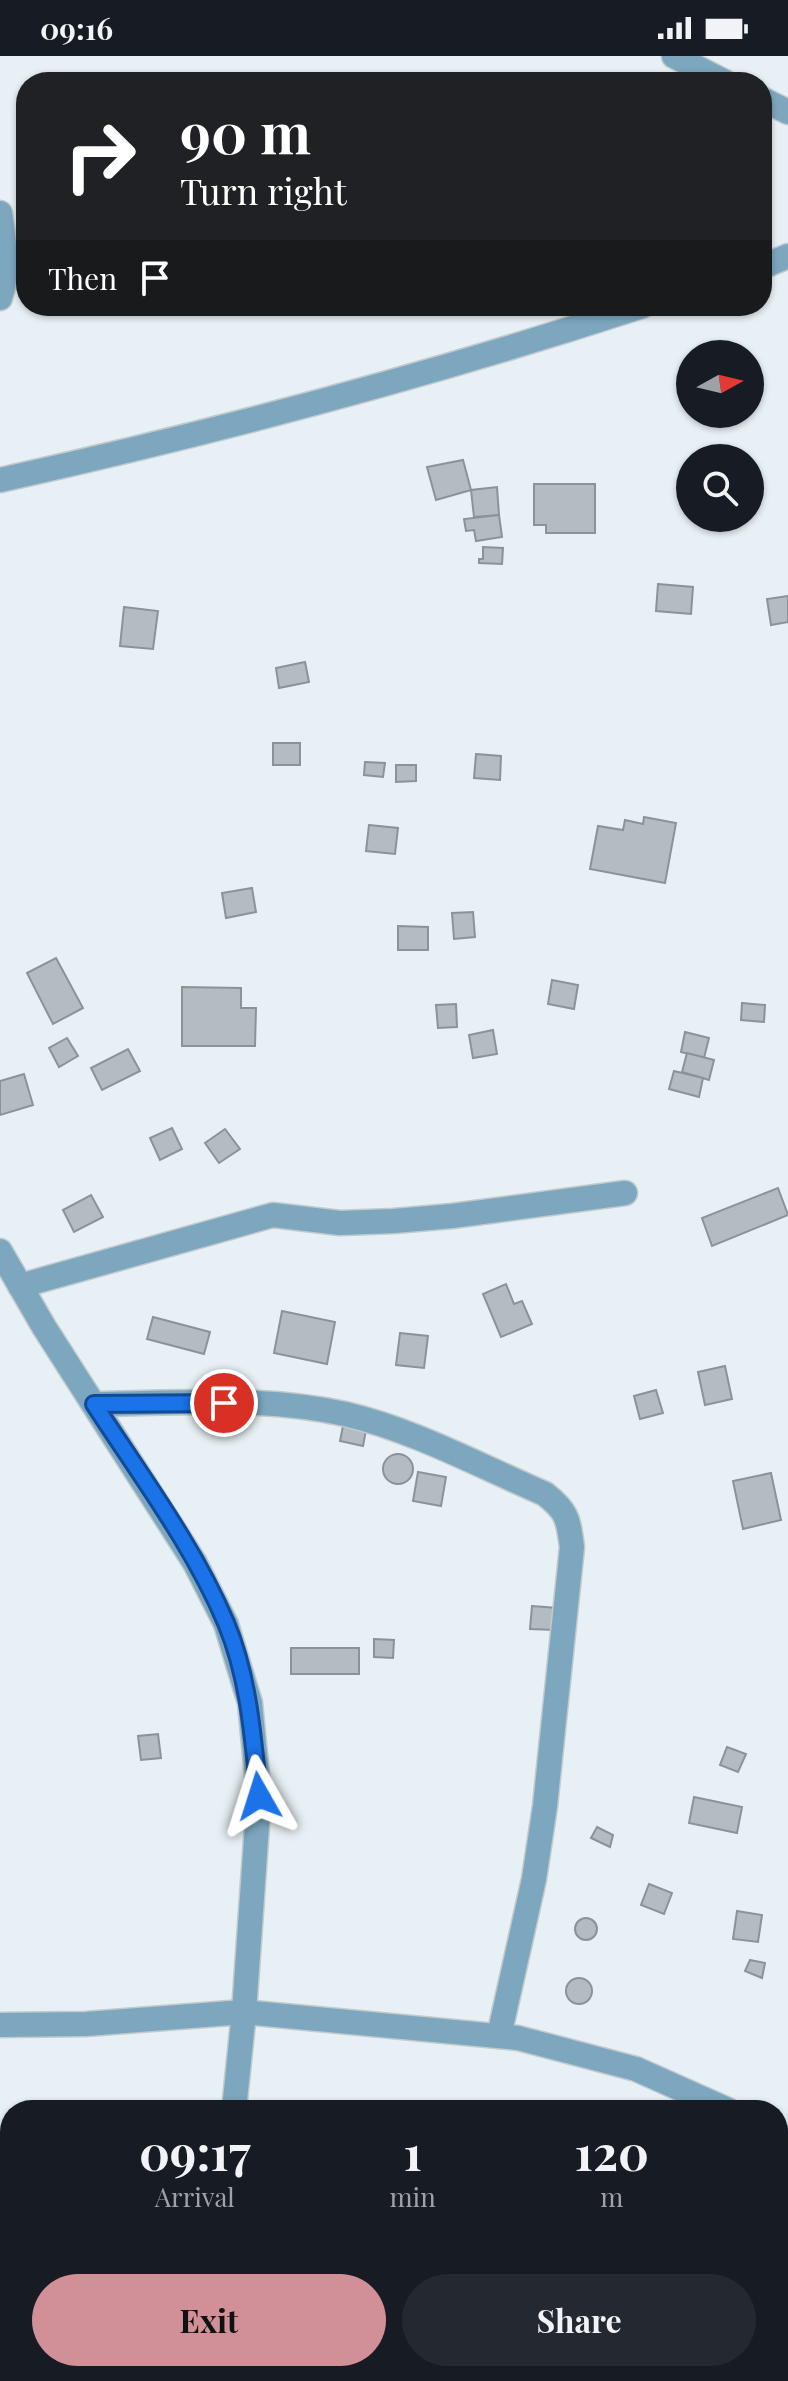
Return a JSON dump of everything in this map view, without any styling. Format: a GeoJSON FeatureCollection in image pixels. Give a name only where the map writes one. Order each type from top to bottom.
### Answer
{"type":"FeatureCollection","features":[{"type":"Feature","properties":{"kind":"street"},"geometry":{"type":"LineString","coordinates":[[674,56],[705,72]]}},
{"type":"Feature","properties":{"kind":"street"},"geometry":{"type":"LineString","coordinates":[[0,213],[4,236],[4,286],[0,298]]}},
{"type":"Feature","properties":{"kind":"street"},"geometry":{"type":"LineString","coordinates":[[0,480],[106,456],[463,362],[610,316]]}},
{"type":"Feature","properties":{"kind":"street"},"geometry":{"type":"LineString","coordinates":[[20,1286],[273,1215],[340,1223],[394,1221],[625,1193]]}},
{"type":"Feature","properties":{"kind":"street"},"geometry":{"type":"LineString","coordinates":[[0,1251],[201,1575],[226,1624],[250,1703],[259,1796],[235,2100]]}},
{"type":"Feature","properties":{"kind":"street"},"geometry":{"type":"LineString","coordinates":[[94,1404],[224,1403],[295,1407],[345,1414],[394,1428],[545,1494],[562,1507],[568,1520],[572,1547],[545,1806],[534,1879],[499,2036]]}},
{"type":"Feature","properties":{"kind":"street"},"geometry":{"type":"LineString","coordinates":[[0,2025],[86,2024],[244,2012],[518,2038],[636,2069],[706,2100]]}},
{"type":"Feature","properties":{"kind":"building"},"geometry":{"type":"Polygon","coordinates":[[[463,460],[471,490],[436,500],[427,467],[463,460]]]}},
{"type":"Feature","properties":{"kind":"building"},"geometry":{"type":"Polygon","coordinates":[[[534,484],[595,484],[595,533],[546,533],[546,525],[534,525],[534,484]]]}},
{"type":"Feature","properties":{"kind":"building"},"geometry":{"type":"Polygon","coordinates":[[[497,487],[499,515],[474,517],[471,490],[497,487]]]}},
{"type":"Feature","properties":{"kind":"building"},"geometry":{"type":"Polygon","coordinates":[[[499,515],[502,537],[476,541],[474,530],[466,531],[464,519],[499,515]]]}},
{"type":"Feature","properties":{"kind":"building"},"geometry":{"type":"Polygon","coordinates":[[[483,547],[503,548],[502,564],[479,563],[479,559],[483,559],[483,547]]]}},
{"type":"Feature","properties":{"kind":"building"},"geometry":{"type":"Polygon","coordinates":[[[658,584],[693,587],[691,614],[656,611],[658,584]]]}},
{"type":"Feature","properties":{"kind":"building"},"geometry":{"type":"Polygon","coordinates":[[[788,596],[788,622],[771,625],[767,599],[788,596]]]}},
{"type":"Feature","properties":{"kind":"building"},"geometry":{"type":"Polygon","coordinates":[[[124,607],[158,611],[153,649],[120,646],[124,607]]]}},
{"type":"Feature","properties":{"kind":"building"},"geometry":{"type":"Polygon","coordinates":[[[305,662],[309,682],[279,688],[276,668],[305,662]]]}},
{"type":"Feature","properties":{"kind":"building"},"geometry":{"type":"Polygon","coordinates":[[[273,743],[300,743],[300,765],[273,765],[273,743]]]}},
{"type":"Feature","properties":{"kind":"building"},"geometry":{"type":"Polygon","coordinates":[[[476,754],[501,756],[500,780],[474,778],[476,754]]]}},
{"type":"Feature","properties":{"kind":"building"},"geometry":{"type":"Polygon","coordinates":[[[365,762],[385,763],[383,777],[364,775],[365,762]]]}},
{"type":"Feature","properties":{"kind":"building"},"geometry":{"type":"Polygon","coordinates":[[[396,765],[416,765],[416,781],[396,782],[396,765]]]}},
{"type":"Feature","properties":{"kind":"building"},"geometry":{"type":"Polygon","coordinates":[[[644,817],[676,823],[665,883],[590,869],[598,826],[623,830],[625,820],[643,824],[644,817]]]}},
{"type":"Feature","properties":{"kind":"building"},"geometry":{"type":"Polygon","coordinates":[[[369,825],[398,828],[395,854],[366,851],[369,825]]]}},
{"type":"Feature","properties":{"kind":"building"},"geometry":{"type":"Polygon","coordinates":[[[252,888],[256,912],[226,918],[222,893],[252,888]]]}},
{"type":"Feature","properties":{"kind":"building"},"geometry":{"type":"Polygon","coordinates":[[[473,912],[475,937],[454,939],[452,913],[473,912]]]}},
{"type":"Feature","properties":{"kind":"building"},"geometry":{"type":"Polygon","coordinates":[[[398,926],[428,927],[428,950],[398,950],[398,926]]]}},
{"type":"Feature","properties":{"kind":"building"},"geometry":{"type":"Polygon","coordinates":[[[56,958],[83,1008],[53,1024],[27,973],[56,958]]]}},
{"type":"Feature","properties":{"kind":"building"},"geometry":{"type":"Polygon","coordinates":[[[552,980],[578,985],[574,1009],[548,1004],[552,980]]]}},
{"type":"Feature","properties":{"kind":"building"},"geometry":{"type":"Polygon","coordinates":[[[182,987],[241,988],[241,1008],[256,1008],[255,1046],[182,1046],[182,987]]]}},
{"type":"Feature","properties":{"kind":"building"},"geometry":{"type":"Polygon","coordinates":[[[742,1003],[765,1005],[764,1022],[741,1020],[742,1003]]]}},
{"type":"Feature","properties":{"kind":"building"},"geometry":{"type":"Polygon","coordinates":[[[456,1004],[457,1027],[438,1028],[436,1005],[456,1004]]]}},
{"type":"Feature","properties":{"kind":"building"},"geometry":{"type":"Polygon","coordinates":[[[493,1030],[497,1054],[473,1058],[469,1035],[493,1030]]]}},
{"type":"Feature","properties":{"kind":"building"},"geometry":{"type":"Polygon","coordinates":[[[685,1032],[709,1038],[704,1058],[681,1052],[685,1032]]]}},
{"type":"Feature","properties":{"kind":"building"},"geometry":{"type":"Polygon","coordinates":[[[67,1038],[78,1056],[59,1067],[49,1048],[67,1038]]]}},
{"type":"Feature","properties":{"kind":"building"},"geometry":{"type":"Polygon","coordinates":[[[128,1049],[140,1071],[102,1090],[91,1068],[128,1049]]]}},
{"type":"Feature","properties":{"kind":"building"},"geometry":{"type":"Polygon","coordinates":[[[687,1053],[714,1060],[709,1080],[682,1072],[687,1053]]]}},
{"type":"Feature","properties":{"kind":"building"},"geometry":{"type":"Polygon","coordinates":[[[674,1071],[703,1078],[699,1097],[669,1089],[674,1071]]]}},
{"type":"Feature","properties":{"kind":"building"},"geometry":{"type":"Polygon","coordinates":[[[24,1074],[33,1105],[0,1115],[0,1081],[24,1074]]]}},
{"type":"Feature","properties":{"kind":"building"},"geometry":{"type":"Polygon","coordinates":[[[172,1128],[182,1149],[160,1160],[150,1138],[172,1128]]]}},
{"type":"Feature","properties":{"kind":"building"},"geometry":{"type":"Polygon","coordinates":[[[225,1129],[240,1149],[219,1163],[205,1143],[225,1129]]]}},
{"type":"Feature","properties":{"kind":"building"},"geometry":{"type":"Polygon","coordinates":[[[778,1188],[788,1215],[712,1246],[702,1218],[778,1188]]]}},
{"type":"Feature","properties":{"kind":"building"},"geometry":{"type":"Polygon","coordinates":[[[91,1195],[103,1217],[74,1232],[63,1210],[91,1195]]]}},
{"type":"Feature","properties":{"kind":"building"},"geometry":{"type":"Polygon","coordinates":[[[506,1284],[514,1304],[522,1301],[532,1324],[501,1337],[483,1294],[506,1284]]]}},
{"type":"Feature","properties":{"kind":"building"},"geometry":{"type":"Polygon","coordinates":[[[282,1311],[335,1322],[327,1364],[274,1353],[282,1311]]]}},
{"type":"Feature","properties":{"kind":"building"},"geometry":{"type":"Polygon","coordinates":[[[153,1317],[210,1332],[204,1354],[147,1339],[153,1317]]]}},
{"type":"Feature","properties":{"kind":"building"},"geometry":{"type":"Polygon","coordinates":[[[400,1333],[428,1336],[424,1368],[396,1365],[400,1333]]]}},
{"type":"Feature","properties":{"kind":"building"},"geometry":{"type":"Polygon","coordinates":[[[725,1366],[732,1399],[705,1405],[698,1372],[725,1366]]]}},
{"type":"Feature","properties":{"kind":"building"},"geometry":{"type":"Polygon","coordinates":[[[656,1390],[663,1413],[640,1419],[634,1396],[656,1390]]]}},
{"type":"Feature","properties":{"kind":"building"},"geometry":{"type":"Polygon","coordinates":[[[343,1426],[366,1430],[363,1446],[340,1441],[343,1426]]]}},
{"type":"Feature","properties":{"kind":"building"},"geometry":{"type":"Polygon","coordinates":[[[398,1454],[409,1458],[413,1469],[409,1480],[398,1484],[387,1480],[383,1469],[387,1458],[398,1454]]]}},
{"type":"Feature","properties":{"kind":"building"},"geometry":{"type":"Polygon","coordinates":[[[418,1472],[446,1477],[441,1506],[413,1501],[418,1472]]]}},
{"type":"Feature","properties":{"kind":"building"},"geometry":{"type":"Polygon","coordinates":[[[771,1473],[781,1520],[743,1529],[733,1481],[771,1473]]]}},
{"type":"Feature","properties":{"kind":"building"},"geometry":{"type":"Polygon","coordinates":[[[532,1606],[557,1608],[555,1630],[530,1629],[532,1606]]]}},
{"type":"Feature","properties":{"kind":"building"},"geometry":{"type":"Polygon","coordinates":[[[374,1639],[394,1640],[393,1658],[374,1657],[374,1639]]]}},
{"type":"Feature","properties":{"kind":"building"},"geometry":{"type":"Polygon","coordinates":[[[291,1648],[359,1648],[359,1674],[291,1674],[291,1648]]]}},
{"type":"Feature","properties":{"kind":"building"},"geometry":{"type":"Polygon","coordinates":[[[158,1734],[161,1758],[141,1760],[138,1736],[158,1734]]]}},
{"type":"Feature","properties":{"kind":"building"},"geometry":{"type":"Polygon","coordinates":[[[727,1747],[746,1754],[738,1772],[720,1765],[727,1747]]]}},
{"type":"Feature","properties":{"kind":"building"},"geometry":{"type":"Polygon","coordinates":[[[694,1797],[742,1807],[737,1833],[689,1823],[694,1797]]]}},
{"type":"Feature","properties":{"kind":"building"},"geometry":{"type":"Polygon","coordinates":[[[597,1827],[613,1835],[610,1847],[591,1838],[597,1827]]]}},
{"type":"Feature","properties":{"kind":"building"},"geometry":{"type":"Polygon","coordinates":[[[649,1884],[672,1893],[664,1914],[641,1905],[649,1884]]]}},
{"type":"Feature","properties":{"kind":"building"},"geometry":{"type":"Polygon","coordinates":[[[737,1911],[762,1915],[758,1942],[733,1939],[737,1911]]]}},
{"type":"Feature","properties":{"kind":"building"},"geometry":{"type":"Polygon","coordinates":[[[586,1918],[594,1921],[597,1929],[594,1937],[586,1940],[578,1937],[575,1929],[578,1921],[586,1918]]]}},
{"type":"Feature","properties":{"kind":"building"},"geometry":{"type":"Polygon","coordinates":[[[750,1960],[765,1963],[762,1978],[745,1971],[750,1960]]]}},
{"type":"Feature","properties":{"kind":"building"},"geometry":{"type":"Polygon","coordinates":[[[579,1978],[588,1982],[592,1991],[588,2000],[579,2004],[570,2000],[566,1991],[570,1982],[579,1978]]]}},
{"type":"Feature","properties":{"kind":"route"},"geometry":{"type":"LineString","coordinates":[[224,1403],[94,1404],[195,1563],[226,1624],[250,1703],[259,1796]]}}]}
